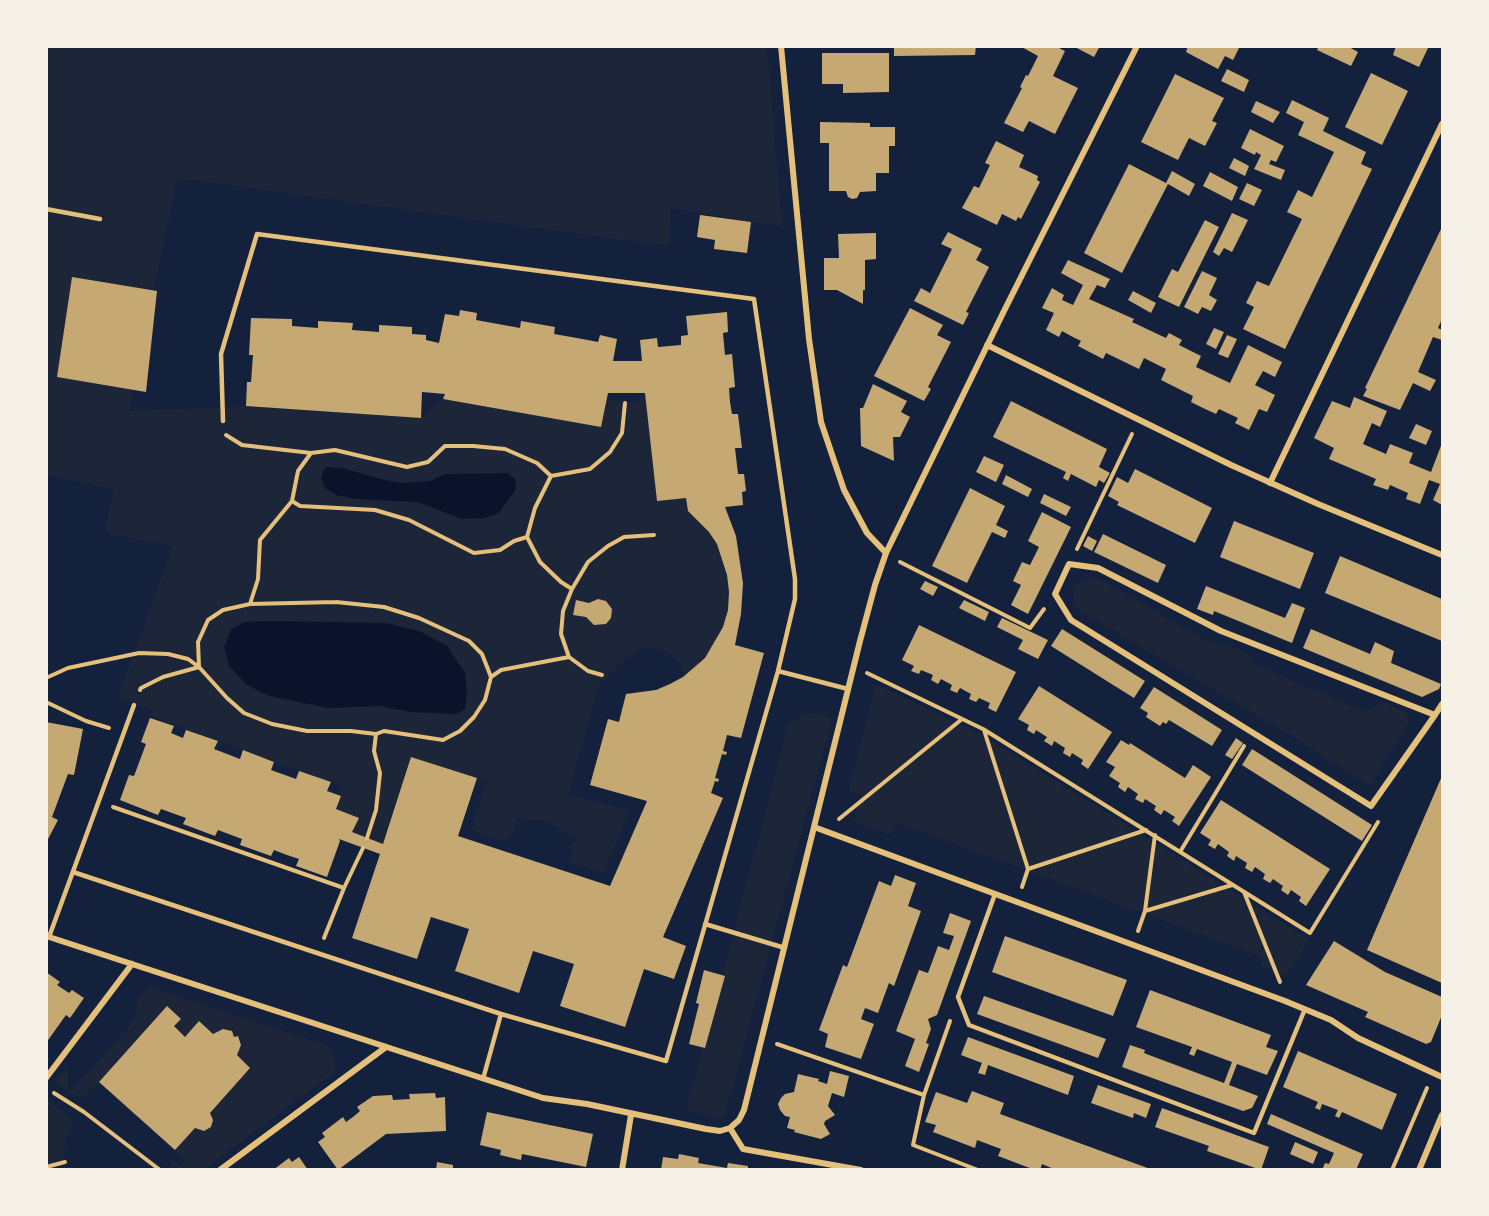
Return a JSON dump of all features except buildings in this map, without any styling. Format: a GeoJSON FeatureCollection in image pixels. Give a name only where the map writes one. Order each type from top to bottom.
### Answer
{"type":"FeatureCollection","features":[{"type":"Feature","properties":{"kind":"street"},"geometry":{"type":"LineString","coordinates":[[781,46],[809,339],[821,422],[844,490],[867,533],[886,553]]}},
{"type":"Feature","properties":{"kind":"street"},"geometry":{"type":"LineString","coordinates":[[48,936],[543,1098],[587,1104],[631,1115],[720,1131],[730,1128],[739,1120],[744,1110],[848,689],[875,585],[886,553],[1137,46]]}},
{"type":"Feature","properties":{"kind":"street"},"geometry":{"type":"LineString","coordinates":[[1270,483],[1443,124]]}},
{"type":"Feature","properties":{"kind":"street"},"geometry":{"type":"LineString","coordinates":[[987,345],[1270,483],[1443,555]]}},
{"type":"Feature","properties":{"kind":"street"},"geometry":{"type":"LineString","coordinates":[[1435,715],[1221,631],[1098,568],[1069,564],[1054,594],[1071,620],[1371,806],[1443,704]]}},
{"type":"Feature","properties":{"kind":"street"},"geometry":{"type":"LineString","coordinates":[[814,826],[1285,1001],[1331,1020],[1358,1038],[1443,1077]]}},
{"type":"Feature","properties":{"kind":"street"},"geometry":{"type":"LineString","coordinates":[[46,1078],[132,964]]}},
{"type":"Feature","properties":{"kind":"street"},"geometry":{"type":"LineString","coordinates":[[220,1170],[386,1047]]}},
{"type":"Feature","properties":{"kind":"street"},"geometry":{"type":"LineString","coordinates":[[621,1170],[631,1115]]}},
{"type":"Feature","properties":{"kind":"street"},"geometry":{"type":"LineString","coordinates":[[1419,1170],[1443,1115]]}},
{"type":"Feature","properties":{"kind":"street"},"geometry":{"type":"LineString","coordinates":[[730,1128],[743,1149],[861,1170]]}},
{"type":"Feature","properties":{"kind":"lane"},"geometry":{"type":"LineString","coordinates":[[46,209],[100,219]]}},
{"type":"Feature","properties":{"kind":"lane"},"geometry":{"type":"LineString","coordinates":[[73,872],[501,1014],[666,1061],[778,670],[795,599],[795,579],[754,299],[257,234],[221,354],[223,421]]}},
{"type":"Feature","properties":{"kind":"lane"},"geometry":{"type":"LineString","coordinates":[[778,670],[848,689]]}},
{"type":"Feature","properties":{"kind":"lane"},"geometry":{"type":"LineString","coordinates":[[48,936],[134,705]]}},
{"type":"Feature","properties":{"kind":"lane"},"geometry":{"type":"LineString","coordinates":[[995,894],[958,997],[969,1025],[1254,1133],[1305,1009]]}},
{"type":"Feature","properties":{"kind":"lane"},"geometry":{"type":"LineString","coordinates":[[705,924],[784,948]]}},
{"type":"Feature","properties":{"kind":"lane"},"geometry":{"type":"LineString","coordinates":[[483,1079],[501,1014]]}},
{"type":"Feature","properties":{"kind":"path"},"geometry":{"type":"LineString","coordinates":[[551,476],[590,469],[610,452],[622,433],[625,403]]}},
{"type":"Feature","properties":{"kind":"path"},"geometry":{"type":"LineString","coordinates":[[1069,564],[1139,420]]}},
{"type":"Feature","properties":{"kind":"path"},"geometry":{"type":"LineString","coordinates":[[223,421],[225,434],[242,445],[311,453],[335,450],[407,467],[428,462],[445,447],[505,449],[537,463],[551,476]]}},
{"type":"Feature","properties":{"kind":"path"},"geometry":{"type":"LineString","coordinates":[[250,604],[258,579],[260,540],[292,501],[298,471],[311,453]]}},
{"type":"Feature","properties":{"kind":"path"},"geometry":{"type":"LineString","coordinates":[[551,476],[535,508],[527,537],[540,562],[572,589]]}},
{"type":"Feature","properties":{"kind":"path"},"geometry":{"type":"LineString","coordinates":[[292,501],[300,506],[375,510],[409,520],[474,553],[500,550],[514,541],[527,537]]}},
{"type":"Feature","properties":{"kind":"path"},"geometry":{"type":"LineString","coordinates":[[602,675],[588,671],[569,657],[561,634],[563,611],[572,589],[588,562],[624,537],[654,535]]}},
{"type":"Feature","properties":{"kind":"path"},"geometry":{"type":"LineString","coordinates":[[886,553],[906,566],[1030,628],[1054,594]]}},
{"type":"Feature","properties":{"kind":"path"},"geometry":{"type":"LineString","coordinates":[[46,678],[68,668],[139,652],[168,654],[188,659],[199,667],[244,713],[272,724],[307,731],[351,731],[376,734],[384,731],[443,740],[460,731],[474,717],[485,700],[491,677],[482,654],[469,641],[419,618],[384,607],[336,602],[250,604],[223,610],[208,620],[198,642],[199,667]]}},
{"type":"Feature","properties":{"kind":"path"},"geometry":{"type":"LineString","coordinates":[[491,677],[501,670],[569,657]]}},
{"type":"Feature","properties":{"kind":"path"},"geometry":{"type":"LineString","coordinates":[[854,666],[984,729],[1310,933],[1379,820],[1371,806]]}},
{"type":"Feature","properties":{"kind":"path"},"geometry":{"type":"LineString","coordinates":[[134,705],[141,688],[163,677],[199,667]]}},
{"type":"Feature","properties":{"kind":"path"},"geometry":{"type":"LineString","coordinates":[[46,702],[86,721],[123,733]]}},
{"type":"Feature","properties":{"kind":"path"},"geometry":{"type":"LineString","coordinates":[[826,830],[962,719]]}},
{"type":"Feature","properties":{"kind":"path"},"geometry":{"type":"LineString","coordinates":[[984,729],[1028,869],[1017,902]]}},
{"type":"Feature","properties":{"kind":"path"},"geometry":{"type":"LineString","coordinates":[[1180,852],[1252,732]]}},
{"type":"Feature","properties":{"kind":"path"},"geometry":{"type":"LineString","coordinates":[[367,838],[376,810],[380,773],[374,751],[376,734]]}},
{"type":"Feature","properties":{"kind":"path"},"geometry":{"type":"LineString","coordinates":[[98,802],[344,888]]}},
{"type":"Feature","properties":{"kind":"path"},"geometry":{"type":"LineString","coordinates":[[1028,869],[1147,830]]}},
{"type":"Feature","properties":{"kind":"path"},"geometry":{"type":"LineString","coordinates":[[1134,944],[1145,910],[1155,835]]}},
{"type":"Feature","properties":{"kind":"path"},"geometry":{"type":"LineString","coordinates":[[318,953],[363,848]]}},
{"type":"Feature","properties":{"kind":"path"},"geometry":{"type":"LineString","coordinates":[[1145,910],[1232,885]]}},
{"type":"Feature","properties":{"kind":"path"},"geometry":{"type":"LineString","coordinates":[[1243,891],[1276,971],[1285,1001]]}},
{"type":"Feature","properties":{"kind":"path"},"geometry":{"type":"LineString","coordinates":[[958,997],[924,1095],[913,1145],[978,1170]]}},
{"type":"Feature","properties":{"kind":"path"},"geometry":{"type":"LineString","coordinates":[[761,1039],[924,1095]]}},
{"type":"Feature","properties":{"kind":"path"},"geometry":{"type":"LineString","coordinates":[[1392,1170],[1434,1073]]}},
{"type":"Feature","properties":{"kind":"path"},"geometry":{"type":"LineString","coordinates":[[46,1087],[75,1105],[160,1170]]}},
{"type":"Feature","properties":{"kind":"path"},"geometry":{"type":"LineString","coordinates":[[46,1167],[65,1162]]}},
{"type":"Feature","properties":{"kind":"shaded area"},"geometry":{"type":"Polygon","coordinates":[[[46,47],[767,47],[782,227],[671,208],[669,244],[629,241],[177,178],[129,411],[247,406],[421,418],[443,399],[601,427],[607,399],[637,403],[640,397],[646,396],[657,501],[686,498],[688,511],[709,532],[717,544],[727,575],[728,610],[723,627],[712,648],[696,667],[683,677],[682,666],[670,654],[660,649],[642,648],[634,651],[635,655],[625,659],[598,687],[568,795],[630,810],[603,873],[570,862],[571,843],[576,842],[576,838],[574,835],[566,834],[549,821],[527,820],[521,817],[516,819],[515,829],[505,842],[471,830],[487,781],[412,757],[383,844],[352,832],[359,818],[336,809],[343,787],[151,716],[152,710],[118,697],[173,546],[105,533],[113,489],[47,475],[46,47]]]}},
{"type":"Feature","properties":{"kind":"shaded area"},"geometry":{"type":"Polygon","coordinates":[[[327,467],[342,468],[400,483],[430,481],[445,474],[507,473],[515,479],[516,489],[499,513],[484,518],[462,519],[418,502],[355,499],[336,495],[325,488],[321,478],[327,467]]]}},
{"type":"Feature","properties":{"kind":"shaded area"},"geometry":{"type":"Polygon","coordinates":[[[1087,578],[1102,580],[1211,643],[1221,643],[1248,653],[1254,664],[1364,711],[1385,703],[1407,713],[1410,722],[1369,786],[1292,736],[1080,611],[1075,605],[1073,592],[1075,586],[1087,578]]]}},
{"type":"Feature","properties":{"kind":"shaded area"},"geometry":{"type":"Polygon","coordinates":[[[244,622],[387,623],[419,631],[447,646],[465,673],[467,693],[465,709],[456,714],[410,712],[380,706],[328,708],[269,696],[247,685],[229,666],[224,647],[231,630],[244,622]]]}},
{"type":"Feature","properties":{"kind":"shaded area"},"geometry":{"type":"Polygon","coordinates":[[[876,684],[981,734],[1309,939],[1286,976],[1261,966],[1262,957],[925,833],[895,823],[890,835],[854,822],[861,795],[848,791],[876,684]]]}},
{"type":"Feature","properties":{"kind":"shaded area"},"geometry":{"type":"Polygon","coordinates":[[[813,713],[832,718],[724,1119],[686,1110],[789,724],[800,716],[813,713]]]}},
{"type":"Feature","properties":{"kind":"shaded area"},"geometry":{"type":"Polygon","coordinates":[[[150,987],[329,1046],[337,1070],[203,1170],[173,1169],[171,1159],[179,1166],[186,1160],[175,1150],[195,1128],[204,1131],[211,1127],[213,1120],[210,1113],[250,1068],[237,1055],[241,1045],[238,1037],[234,1037],[232,1031],[223,1029],[213,1034],[199,1021],[185,1037],[174,1026],[181,1019],[167,1007],[87,1094],[82,1096],[71,1094],[54,1081],[67,1066],[69,1091],[71,1091],[137,1017],[136,1002],[150,987]]]}},
{"type":"Feature","properties":{"kind":"shaded area"},"geometry":{"type":"Polygon","coordinates":[[[47,1100],[69,1116],[72,1126],[65,1139],[64,1158],[47,1163],[46,1124],[48,1122],[47,1100]]]}}]}
